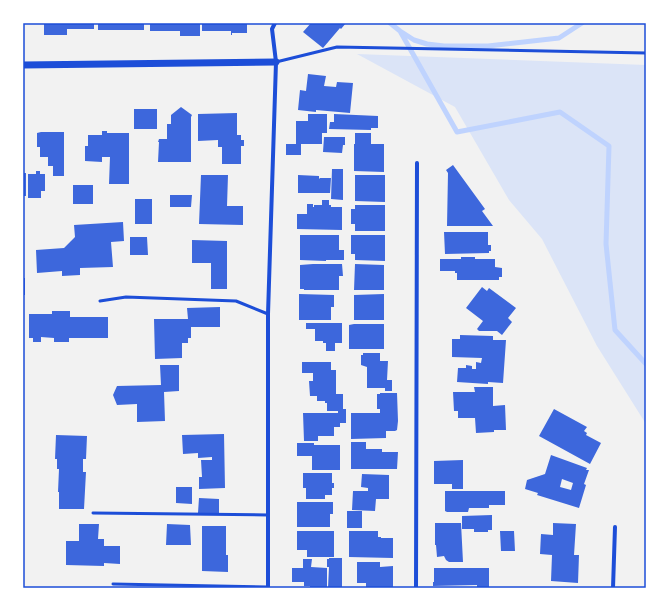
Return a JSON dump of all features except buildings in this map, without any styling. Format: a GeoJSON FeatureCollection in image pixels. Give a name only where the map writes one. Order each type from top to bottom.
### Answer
{"type":"FeatureCollection","features":[{"type":"Feature","properties":{"kind":"street"},"geometry":{"type":"LineString","coordinates":[[268,588],[268,314],[276,62],[272,29],[275,23]]}},
{"type":"Feature","properties":{"kind":"street"},"geometry":{"type":"LineString","coordinates":[[23,65],[276,62]]}},
{"type":"Feature","properties":{"kind":"street"},"geometry":{"type":"LineString","coordinates":[[416,588],[417,164]]}},
{"type":"Feature","properties":{"kind":"street"},"geometry":{"type":"LineString","coordinates":[[613,588],[615,527]]}},
{"type":"Feature","properties":{"kind":"lane"},"geometry":{"type":"LineString","coordinates":[[276,62],[337,47],[646,53]]}},
{"type":"Feature","properties":{"kind":"lane"},"geometry":{"type":"LineString","coordinates":[[100,301],[126,297],[236,301],[268,314]]}},
{"type":"Feature","properties":{"kind":"lane"},"geometry":{"type":"LineString","coordinates":[[93,513],[268,515]]}},
{"type":"Feature","properties":{"kind":"lane"},"geometry":{"type":"LineString","coordinates":[[113,584],[268,588]]}},
{"type":"Feature","properties":{"kind":"shaded area"},"geometry":{"type":"Polygon","coordinates":[[[357,54],[646,65],[646,424],[597,346],[542,239],[509,200],[455,107],[357,54]]]}},
{"type":"Feature","properties":{"kind":"waterway"},"geometry":{"type":"LineString","coordinates":[[390,23],[414,40],[427,44],[444,46],[488,46],[559,38],[582,23]]}},
{"type":"Feature","properties":{"kind":"waterway"},"geometry":{"type":"LineString","coordinates":[[400,31],[457,132],[560,112],[609,146],[606,244],[615,330],[646,364]]}}]}
